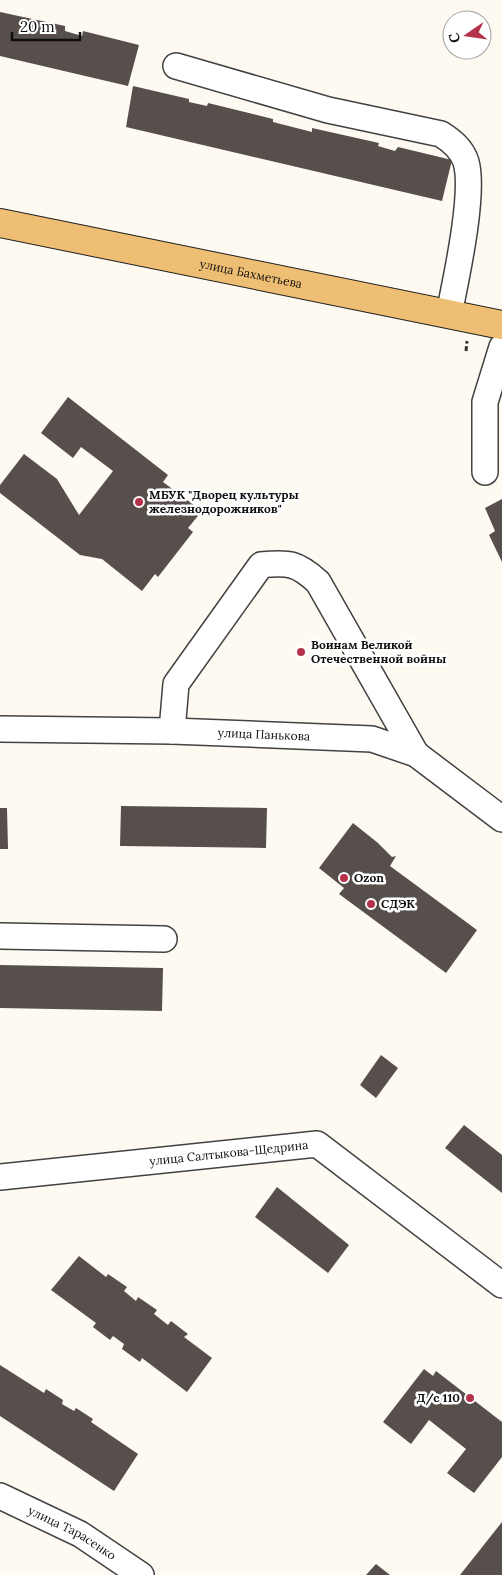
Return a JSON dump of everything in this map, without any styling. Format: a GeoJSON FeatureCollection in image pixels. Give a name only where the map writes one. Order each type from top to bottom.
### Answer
{"type":"FeatureCollection","features":[{"type":"Feature","properties":{"kind":"main road","name":"улица Бахметьева"},"geometry":{"type":"LineString","coordinates":[[0,223],[502,325]]}},
{"type":"Feature","properties":{"kind":"street"},"geometry":{"type":"LineString","coordinates":[[176,66],[328,110],[441,134],[456,144],[466,162],[468,186],[462,245],[450,314]]}},
{"type":"Feature","properties":{"kind":"street"},"geometry":{"type":"LineString","coordinates":[[484,472],[485,402],[502,347]]}},
{"type":"Feature","properties":{"kind":"street"},"geometry":{"type":"LineString","coordinates":[[172,731],[176,684],[261,565],[282,562],[301,567],[318,582],[416,754]]}},
{"type":"Feature","properties":{"kind":"street","name":"улица Панькова"},"geometry":{"type":"LineString","coordinates":[[0,730],[172,731],[372,739],[416,754],[501,817]]}},
{"type":"Feature","properties":{"kind":"street"},"geometry":{"type":"LineString","coordinates":[[0,936],[164,939]]}},
{"type":"Feature","properties":{"kind":"street","name":"улица Салтыкова-Щедрина"},"geometry":{"type":"LineString","coordinates":[[0,1177],[317,1144],[502,1285]]}},
{"type":"Feature","properties":{"kind":"street","name":"улица Тарасенко"},"geometry":{"type":"LineString","coordinates":[[0,1496],[80,1534],[141,1575]]}},
{"type":"Feature","properties":{"kind":"building"},"geometry":{"type":"Polygon","coordinates":[[[0,12],[65,26],[65,31],[82,36],[83,31],[139,45],[128,86],[0,56],[0,12]]]}},
{"type":"Feature","properties":{"kind":"building"},"geometry":{"type":"Polygon","coordinates":[[[133,86],[189,99],[189,102],[207,106],[208,103],[273,119],[273,122],[312,132],[312,128],[379,143],[378,146],[395,151],[398,147],[452,160],[442,201],[126,127],[133,86]]]}},
{"type":"Feature","properties":{"kind":"building","name":"МБУК \"Дворец культуры железнодорожников\""},"geometry":{"type":"Polygon","coordinates":[[[68,397],[168,475],[163,482],[202,511],[188,528],[193,532],[158,577],[155,574],[142,591],[102,559],[80,555],[0,493],[0,485],[24,454],[57,479],[79,515],[113,471],[81,447],[73,458],[41,433],[68,397]]]}},
{"type":"Feature","properties":{"kind":"building"},"geometry":{"type":"Polygon","coordinates":[[[502,499],[502,562],[489,535],[495,531],[485,508],[502,499]]]}},
{"type":"Feature","properties":{"kind":"building"},"geometry":{"type":"Polygon","coordinates":[[[121,806],[267,808],[266,848],[120,846],[121,806]]]}},
{"type":"Feature","properties":{"kind":"building"},"geometry":{"type":"Polygon","coordinates":[[[0,808],[7,808],[8,849],[0,849],[0,808]]]}},
{"type":"Feature","properties":{"kind":"building"},"geometry":{"type":"Polygon","coordinates":[[[353,823],[392,857],[396,856],[390,866],[477,930],[446,973],[339,894],[344,888],[319,868],[353,823]]]}},
{"type":"Feature","properties":{"kind":"building"},"geometry":{"type":"Polygon","coordinates":[[[0,965],[163,968],[162,1011],[0,1008],[0,965]]]}},
{"type":"Feature","properties":{"kind":"building"},"geometry":{"type":"Polygon","coordinates":[[[381,1055],[398,1068],[376,1098],[360,1085],[381,1055]]]}},
{"type":"Feature","properties":{"kind":"building"},"geometry":{"type":"Polygon","coordinates":[[[464,1125],[502,1155],[502,1193],[445,1148],[464,1125]]]}},
{"type":"Feature","properties":{"kind":"building"},"geometry":{"type":"Polygon","coordinates":[[[277,1187],[349,1245],[328,1273],[255,1217],[277,1187]]]}},
{"type":"Feature","properties":{"kind":"building"},"geometry":{"type":"Polygon","coordinates":[[[79,1256],[106,1277],[108,1274],[127,1287],[124,1291],[136,1301],[138,1297],[157,1310],[154,1314],[168,1325],[171,1321],[188,1334],[184,1337],[212,1358],[187,1392],[142,1358],[140,1362],[122,1349],[124,1344],[113,1336],[110,1340],[93,1327],[96,1323],[51,1290],[79,1256]]]}},
{"type":"Feature","properties":{"kind":"building"},"geometry":{"type":"Polygon","coordinates":[[[0,1365],[44,1393],[46,1389],[63,1400],[62,1404],[74,1411],[76,1408],[93,1419],[91,1422],[138,1454],[114,1491],[0,1416],[0,1365]]]}},
{"type":"Feature","properties":{"kind":"building"},"geometry":{"type":"Polygon","coordinates":[[[424,1369],[433,1376],[436,1371],[502,1422],[502,1457],[474,1493],[447,1473],[466,1449],[429,1420],[411,1444],[383,1422],[424,1369]]]}},
{"type":"Feature","properties":{"kind":"building"},"geometry":{"type":"Polygon","coordinates":[[[502,1522],[502,1575],[460,1575],[502,1522]]]}},
{"type":"Feature","properties":{"kind":"building"},"geometry":{"type":"Polygon","coordinates":[[[376,1564],[390,1575],[366,1575],[376,1564]]]}},
{"type":"Feature","properties":{"kind":"place","name":"МБУК \"Дворец культуры железнодорожников\""},"geometry":{"type":"Point","coordinates":[139,502]}},
{"type":"Feature","properties":{"kind":"place","name":"Воинам Великой Отечественной войны"},"geometry":{"type":"Point","coordinates":[301,652]}},
{"type":"Feature","properties":{"kind":"place","name":"Ozon"},"geometry":{"type":"Point","coordinates":[344,878]}},
{"type":"Feature","properties":{"kind":"place","name":"СДЭК"},"geometry":{"type":"Point","coordinates":[371,904]}},
{"type":"Feature","properties":{"kind":"place","name":"Д/с 110"},"geometry":{"type":"Point","coordinates":[470,1398]}}]}
